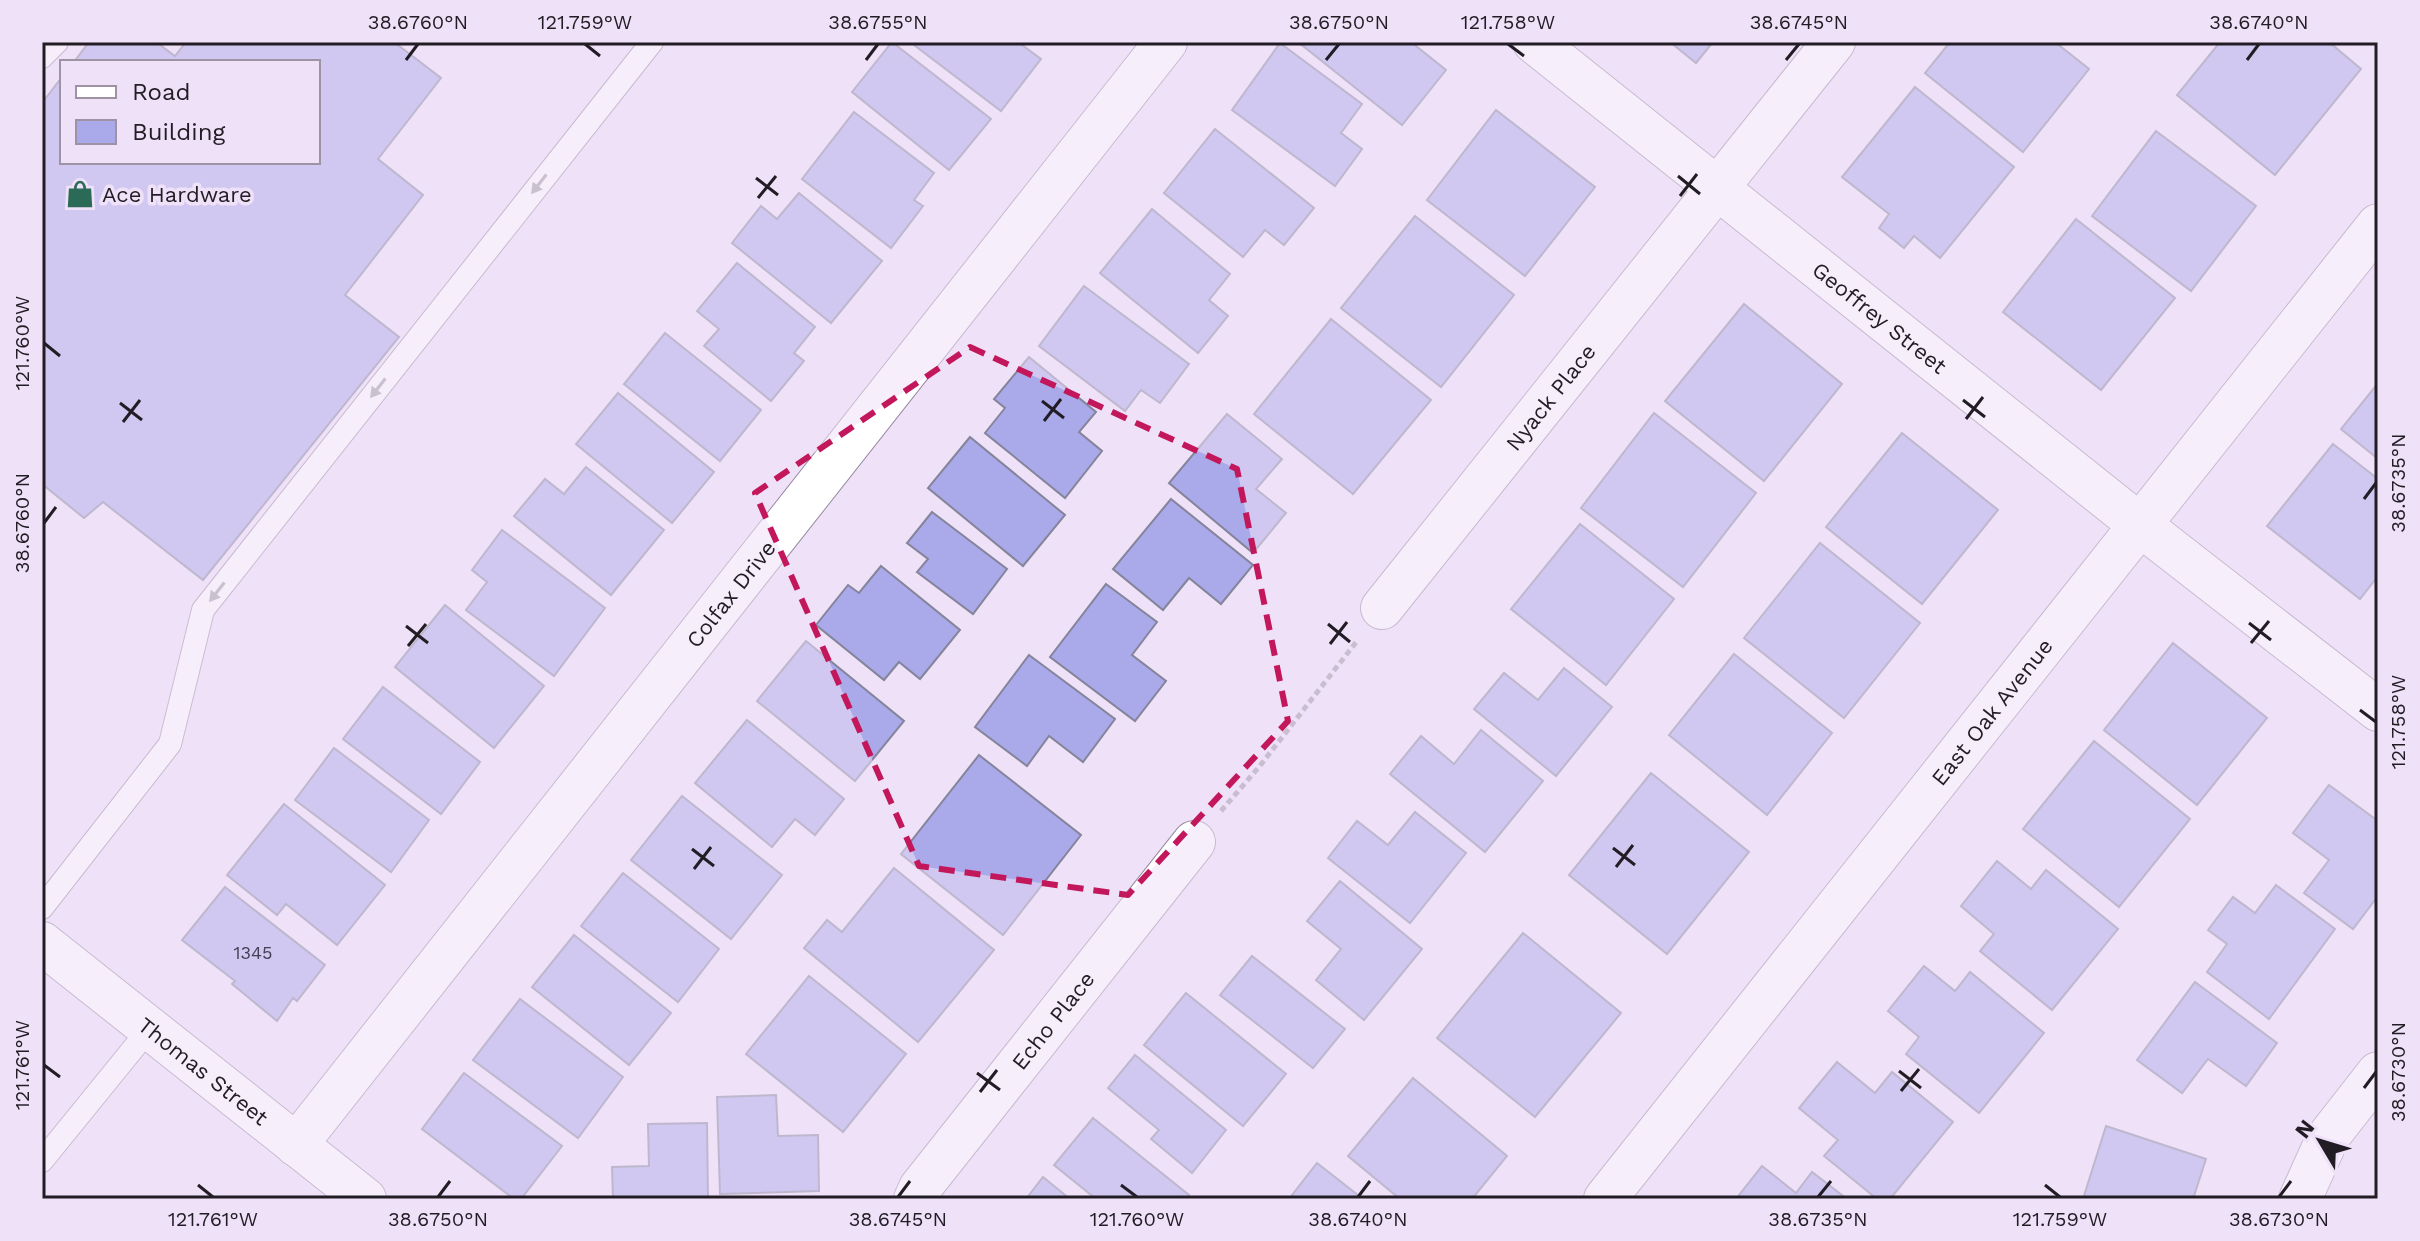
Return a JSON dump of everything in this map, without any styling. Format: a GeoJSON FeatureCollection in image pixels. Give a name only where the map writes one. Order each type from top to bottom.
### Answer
{"type":"FeatureCollection","features":[{"type":"Feature","properties":{"kind":"street","name":"Colfax Drive"},"geometry":{"type":"LineString","coordinates":[[296,1145],[1166,42]]}},
{"type":"Feature","properties":{"kind":"street","name":"Geoffrey Street"},"geometry":{"type":"LineString","coordinates":[[1534,42],[2140,525],[2378,710]]}},
{"type":"Feature","properties":{"kind":"street","name":"Nyack Place"},"geometry":{"type":"LineString","coordinates":[[1382,608],[1834,42]]}},
{"type":"Feature","properties":{"kind":"street","name":"East Oak Avenue"},"geometry":{"type":"LineString","coordinates":[[1605,1199],[2378,225]]}},
{"type":"Feature","properties":{"kind":"street","name":"Echo Place"},"geometry":{"type":"LineString","coordinates":[[915,1199],[920,1188],[1194,842]]}},
{"type":"Feature","properties":{"kind":"street","name":"Thomas Street"},"geometry":{"type":"LineString","coordinates":[[42,943],[365,1199]]}},
{"type":"Feature","properties":{"kind":"street"},"geometry":{"type":"LineString","coordinates":[[2300,1199],[2328,1137],[2378,1073]]}},
{"type":"Feature","properties":{"kind":"lane"},"geometry":{"type":"LineString","coordinates":[[42,57],[57,42]]}},
{"type":"Feature","properties":{"kind":"lane"},"geometry":{"type":"LineString","coordinates":[[42,908],[170,744],[203,610],[652,42]]}},
{"type":"Feature","properties":{"kind":"lane"},"geometry":{"type":"LineString","coordinates":[[42,1161],[150,1028]]}},
{"type":"Feature","properties":{"kind":"path"},"geometry":{"type":"LineString","coordinates":[[1194,842],[1259,767],[1382,608]]}},
{"type":"Feature","properties":{"kind":"highlighted area"},"geometry":{"type":"Polygon","coordinates":[[[970,347],[1237,469],[1288,721],[1128,895],[919,866],[755,493],[970,347]]]}},
{"type":"Feature","properties":{"kind":"building"},"geometry":{"type":"Polygon","coordinates":[[[89,42],[156,42],[175,56],[186,42],[394,42],[441,78],[378,159],[423,195],[345,295],[399,337],[203,580],[103,502],[84,518],[42,484],[42,103],[60,80],[60,164],[320,164],[320,60],[76,60],[89,42]]]}},
{"type":"Feature","properties":{"kind":"building"},"geometry":{"type":"Polygon","coordinates":[[[892,42],[991,119],[949,170],[852,92],[892,42]]]}},
{"type":"Feature","properties":{"kind":"building"},"geometry":{"type":"Polygon","coordinates":[[[910,42],[1018,42],[1041,59],[1001,111],[910,42]]]}},
{"type":"Feature","properties":{"kind":"building"},"geometry":{"type":"Polygon","coordinates":[[[1298,42],[1411,42],[1446,70],[1402,125],[1298,42]]]}},
{"type":"Feature","properties":{"kind":"building"},"geometry":{"type":"Polygon","coordinates":[[[1670,42],[1713,42],[1696,63],[1670,42]]]}},
{"type":"Feature","properties":{"kind":"building"},"geometry":{"type":"Polygon","coordinates":[[[1950,42],[2055,42],[2089,69],[2023,152],[1925,73],[1950,42]]]}},
{"type":"Feature","properties":{"kind":"building"},"geometry":{"type":"Polygon","coordinates":[[[2220,42],[2329,42],[2361,69],[2275,175],[2177,95],[2220,42]]]}},
{"type":"Feature","properties":{"kind":"building"},"geometry":{"type":"Polygon","coordinates":[[[1280,43],[1362,104],[1341,133],[1362,149],[1335,186],[1232,110],[1280,43]]]}},
{"type":"Feature","properties":{"kind":"building"},"geometry":{"type":"Polygon","coordinates":[[[1915,87],[2014,167],[1940,258],[1914,236],[1904,248],[1879,228],[1889,214],[1842,177],[1915,87]]]}},
{"type":"Feature","properties":{"kind":"building"},"geometry":{"type":"Polygon","coordinates":[[[1496,110],[1595,187],[1525,276],[1427,200],[1496,110]]]}},
{"type":"Feature","properties":{"kind":"building"},"geometry":{"type":"Polygon","coordinates":[[[854,112],[934,173],[914,200],[923,206],[891,248],[802,179],[854,112]]]}},
{"type":"Feature","properties":{"kind":"building"},"geometry":{"type":"Polygon","coordinates":[[[1215,129],[1314,208],[1284,245],[1265,230],[1243,257],[1164,193],[1215,129]]]}},
{"type":"Feature","properties":{"kind":"building"},"geometry":{"type":"Polygon","coordinates":[[[2156,131],[2256,206],[2191,291],[2092,216],[2156,131]]]}},
{"type":"Feature","properties":{"kind":"building"},"geometry":{"type":"Polygon","coordinates":[[[799,193],[882,261],[831,323],[732,243],[761,206],[777,219],[799,193]]]}},
{"type":"Feature","properties":{"kind":"building"},"geometry":{"type":"Polygon","coordinates":[[[1152,209],[1230,274],[1209,300],[1228,316],[1198,353],[1100,273],[1152,209]]]}},
{"type":"Feature","properties":{"kind":"building"},"geometry":{"type":"Polygon","coordinates":[[[1415,216],[1514,295],[1441,387],[1341,308],[1415,216]]]}},
{"type":"Feature","properties":{"kind":"building"},"geometry":{"type":"Polygon","coordinates":[[[2076,219],[2175,298],[2101,390],[2003,312],[2076,219]]]}},
{"type":"Feature","properties":{"kind":"building"},"geometry":{"type":"Polygon","coordinates":[[[737,263],[815,327],[794,353],[804,361],[771,401],[704,346],[719,329],[697,311],[737,263]]]}},
{"type":"Feature","properties":{"kind":"building"},"geometry":{"type":"Polygon","coordinates":[[[1084,286],[1189,364],[1160,403],[1141,390],[1125,411],[1039,346],[1084,286]]]}},
{"type":"Feature","properties":{"kind":"building"},"geometry":{"type":"Polygon","coordinates":[[[1744,304],[1842,384],[1764,481],[1665,401],[1744,304]]]}},
{"type":"Feature","properties":{"kind":"building"},"geometry":{"type":"Polygon","coordinates":[[[1331,319],[1431,400],[1353,494],[1254,414],[1331,319]]]}},
{"type":"Feature","properties":{"kind":"building"},"geometry":{"type":"Polygon","coordinates":[[[665,333],[761,410],[720,461],[624,384],[665,333]]]}},
{"type":"Feature","properties":{"kind":"building"},"geometry":{"type":"Polygon","coordinates":[[[1029,357],[1096,412],[1079,432],[1102,451],[1065,498],[985,433],[1005,408],[994,399],[1029,357]]]}},
{"type":"Feature","properties":{"kind":"building"},"geometry":{"type":"Polygon","coordinates":[[[2378,383],[2378,459],[2341,429],[2378,383]]]}},
{"type":"Feature","properties":{"kind":"building"},"geometry":{"type":"Polygon","coordinates":[[[618,393],[714,472],[672,523],[576,444],[618,393]]]}},
{"type":"Feature","properties":{"kind":"building"},"geometry":{"type":"Polygon","coordinates":[[[1654,413],[1756,493],[1683,587],[1581,508],[1654,413]]]}},
{"type":"Feature","properties":{"kind":"building"},"geometry":{"type":"Polygon","coordinates":[[[1227,414],[1282,459],[1256,489],[1286,513],[1253,553],[1169,483],[1227,414]]]}},
{"type":"Feature","properties":{"kind":"building"},"geometry":{"type":"Polygon","coordinates":[[[1902,433],[1998,510],[1922,604],[1826,527],[1902,433]]]}},
{"type":"Feature","properties":{"kind":"building"},"geometry":{"type":"Polygon","coordinates":[[[970,437],[1065,515],[1023,566],[928,488],[970,437]]]}},
{"type":"Feature","properties":{"kind":"building"},"geometry":{"type":"Polygon","coordinates":[[[2333,444],[2378,479],[2378,576],[2360,599],[2267,526],[2333,444]]]}},
{"type":"Feature","properties":{"kind":"building"},"geometry":{"type":"Polygon","coordinates":[[[586,467],[664,530],[611,595],[514,516],[545,479],[564,494],[586,467]]]}},
{"type":"Feature","properties":{"kind":"building"},"geometry":{"type":"Polygon","coordinates":[[[1171,499],[1253,565],[1221,604],[1189,578],[1163,610],[1113,569],[1171,499]]]}},
{"type":"Feature","properties":{"kind":"building"},"geometry":{"type":"Polygon","coordinates":[[[932,512],[1007,569],[973,614],[917,572],[928,559],[907,543],[932,512]]]}},
{"type":"Feature","properties":{"kind":"building"},"geometry":{"type":"Polygon","coordinates":[[[1580,524],[1674,599],[1606,685],[1511,609],[1580,524]]]}},
{"type":"Feature","properties":{"kind":"building"},"geometry":{"type":"Polygon","coordinates":[[[502,530],[605,608],[554,676],[466,610],[487,582],[472,570],[502,530]]]}},
{"type":"Feature","properties":{"kind":"building"},"geometry":{"type":"Polygon","coordinates":[[[1820,543],[1920,623],[1844,718],[1744,638],[1820,543]]]}},
{"type":"Feature","properties":{"kind":"building"},"geometry":{"type":"Polygon","coordinates":[[[881,566],[960,630],[920,679],[899,662],[884,680],[816,625],[848,585],[859,593],[881,566]]]}},
{"type":"Feature","properties":{"kind":"building"},"geometry":{"type":"Polygon","coordinates":[[[1106,584],[1157,622],[1132,655],[1166,681],[1135,721],[1050,657],[1106,584]]]}},
{"type":"Feature","properties":{"kind":"building"},"geometry":{"type":"Polygon","coordinates":[[[445,605],[544,686],[494,748],[395,667],[445,605]]]}},
{"type":"Feature","properties":{"kind":"building"},"geometry":{"type":"Polygon","coordinates":[[[806,641],[904,721],[855,781],[757,701],[806,641]]]}},
{"type":"Feature","properties":{"kind":"building"},"geometry":{"type":"Polygon","coordinates":[[[2173,643],[2267,718],[2197,805],[2104,730],[2173,643]]]}},
{"type":"Feature","properties":{"kind":"building"},"geometry":{"type":"Polygon","coordinates":[[[1734,654],[1832,733],[1767,815],[1669,735],[1734,654]]]}},
{"type":"Feature","properties":{"kind":"building"},"geometry":{"type":"Polygon","coordinates":[[[1029,655],[1115,719],[1083,762],[1049,736],[1027,766],[975,727],[1029,655]]]}},
{"type":"Feature","properties":{"kind":"building"},"geometry":{"type":"Polygon","coordinates":[[[1564,668],[1612,707],[1556,776],[1474,709],[1504,673],[1538,700],[1564,668]]]}},
{"type":"Feature","properties":{"kind":"building"},"geometry":{"type":"Polygon","coordinates":[[[383,687],[480,762],[441,814],[343,739],[383,687]]]}},
{"type":"Feature","properties":{"kind":"building"},"geometry":{"type":"Polygon","coordinates":[[[747,720],[844,799],[815,835],[795,819],[772,847],[695,783],[747,720]]]}},
{"type":"Feature","properties":{"kind":"building"},"geometry":{"type":"Polygon","coordinates":[[[1481,730],[1543,781],[1485,852],[1390,774],[1421,736],[1454,764],[1481,730]]]}},
{"type":"Feature","properties":{"kind":"building"},"geometry":{"type":"Polygon","coordinates":[[[2094,741],[2190,819],[2119,907],[2023,829],[2094,741]]]}},
{"type":"Feature","properties":{"kind":"building"},"geometry":{"type":"Polygon","coordinates":[[[334,748],[429,820],[391,872],[295,800],[334,748]]]}},
{"type":"Feature","properties":{"kind":"building"},"geometry":{"type":"Polygon","coordinates":[[[979,755],[1081,835],[1003,935],[901,854],[979,755]]]}},
{"type":"Feature","properties":{"kind":"building"},"geometry":{"type":"Polygon","coordinates":[[[1651,773],[1749,852],[1667,954],[1569,875],[1651,773]]]}},
{"type":"Feature","properties":{"kind":"building"},"geometry":{"type":"Polygon","coordinates":[[[2329,785],[2378,821],[2378,896],[2353,929],[2304,893],[2329,860],[2293,833],[2329,785]]]}},
{"type":"Feature","properties":{"kind":"building"},"geometry":{"type":"Polygon","coordinates":[[[682,796],[782,875],[731,939],[631,860],[682,796]]]}},
{"type":"Feature","properties":{"kind":"building"},"geometry":{"type":"Polygon","coordinates":[[[284,804],[385,885],[337,945],[286,904],[277,915],[227,875],[284,804]]]}},
{"type":"Feature","properties":{"kind":"building"},"geometry":{"type":"Polygon","coordinates":[[[1415,812],[1466,853],[1410,923],[1328,858],[1357,821],[1388,845],[1415,812]]]}},
{"type":"Feature","properties":{"kind":"building"},"geometry":{"type":"Polygon","coordinates":[[[1997,861],[2031,889],[2046,870],[2118,929],[2052,1010],[1980,951],[1994,934],[1961,906],[1997,861]]]}},
{"type":"Feature","properties":{"kind":"building"},"geometry":{"type":"Polygon","coordinates":[[[894,868],[994,950],[918,1042],[804,948],[827,920],[842,932],[894,868]]]}},
{"type":"Feature","properties":{"kind":"building"},"geometry":{"type":"Polygon","coordinates":[[[623,873],[719,949],[678,1002],[581,926],[623,873]]]}},
{"type":"Feature","properties":{"kind":"building"},"geometry":{"type":"Polygon","coordinates":[[[1340,881],[1422,949],[1364,1020],[1316,980],[1341,949],[1307,921],[1340,881]]]}},
{"type":"Feature","properties":{"kind":"building"},"geometry":{"type":"Polygon","coordinates":[[[2276,885],[2335,929],[2269,1019],[2207,972],[2227,944],[2208,930],[2233,897],[2255,913],[2276,885]]]}},
{"type":"Feature","properties":{"kind":"building"},"geometry":{"type":"Polygon","coordinates":[[[225,887],[325,965],[297,1001],[293,998],[277,1021],[232,984],[235,981],[182,940],[225,887]]]}},
{"type":"Feature","properties":{"kind":"building"},"geometry":{"type":"Polygon","coordinates":[[[1523,933],[1621,1013],[1535,1117],[1437,1038],[1523,933]]]}},
{"type":"Feature","properties":{"kind":"building"},"geometry":{"type":"Polygon","coordinates":[[[574,935],[671,1013],[629,1065],[532,987],[574,935]]]}},
{"type":"Feature","properties":{"kind":"building"},"geometry":{"type":"Polygon","coordinates":[[[1252,956],[1345,1029],[1313,1068],[1220,995],[1252,956]]]}},
{"type":"Feature","properties":{"kind":"building"},"geometry":{"type":"Polygon","coordinates":[[[1924,966],[1955,991],[1970,972],[2044,1033],[1979,1113],[1906,1054],[1919,1037],[1888,1011],[1924,966]]]}},
{"type":"Feature","properties":{"kind":"building"},"geometry":{"type":"Polygon","coordinates":[[[809,976],[906,1054],[843,1132],[746,1054],[809,976]]]}},
{"type":"Feature","properties":{"kind":"building"},"geometry":{"type":"Polygon","coordinates":[[[2195,982],[2277,1043],[2246,1086],[2208,1059],[2182,1093],[2137,1060],[2195,982]]]}},
{"type":"Feature","properties":{"kind":"building"},"geometry":{"type":"Polygon","coordinates":[[[1186,993],[1286,1074],[1243,1126],[1144,1045],[1186,993]]]}},
{"type":"Feature","properties":{"kind":"building"},"geometry":{"type":"Polygon","coordinates":[[[520,999],[623,1077],[578,1138],[473,1060],[520,999]]]}},
{"type":"Feature","properties":{"kind":"building"},"geometry":{"type":"Polygon","coordinates":[[[1135,1055],[1226,1130],[1192,1173],[1151,1139],[1159,1130],[1108,1088],[1135,1055]]]}},
{"type":"Feature","properties":{"kind":"building"},"geometry":{"type":"Polygon","coordinates":[[[1837,1062],[1875,1093],[1892,1072],[1953,1122],[1890,1199],[1877,1199],[1824,1156],[1838,1140],[1799,1108],[1837,1062]]]}},
{"type":"Feature","properties":{"kind":"building"},"geometry":{"type":"Polygon","coordinates":[[[464,1073],[562,1146],[521,1199],[514,1199],[422,1129],[464,1073]]]}},
{"type":"Feature","properties":{"kind":"building"},"geometry":{"type":"Polygon","coordinates":[[[1413,1078],[1507,1156],[1472,1199],[1400,1199],[1348,1156],[1413,1078]]]}},
{"type":"Feature","properties":{"kind":"building"},"geometry":{"type":"Polygon","coordinates":[[[776,1095],[778,1136],[818,1135],[819,1191],[720,1194],[717,1097],[776,1095]]]}},
{"type":"Feature","properties":{"kind":"building"},"geometry":{"type":"Polygon","coordinates":[[[1093,1118],[1189,1195],[1186,1199],[1096,1199],[1054,1165],[1093,1118]]]}},
{"type":"Feature","properties":{"kind":"building"},"geometry":{"type":"Polygon","coordinates":[[[707,1123],[708,1199],[613,1199],[612,1167],[649,1166],[648,1124],[707,1123]]]}},
{"type":"Feature","properties":{"kind":"building"},"geometry":{"type":"Polygon","coordinates":[[[2106,1126],[2206,1159],[2193,1199],[2083,1199],[2106,1126]]]}},
{"type":"Feature","properties":{"kind":"building"},"geometry":{"type":"Polygon","coordinates":[[[1317,1163],[1363,1199],[1289,1199],[1317,1163]]]}},
{"type":"Feature","properties":{"kind":"building"},"geometry":{"type":"Polygon","coordinates":[[[1762,1166],[1796,1193],[1812,1172],[1847,1199],[1736,1199],[1762,1166]]]}},
{"type":"Feature","properties":{"kind":"building"},"geometry":{"type":"Polygon","coordinates":[[[1043,1177],[1070,1199],[1026,1199],[1043,1177]]]}},
{"type":"Feature","properties":{"kind":"place","name":"Ace Hardware"},"geometry":{"type":"Point","coordinates":[80,194]}}]}
